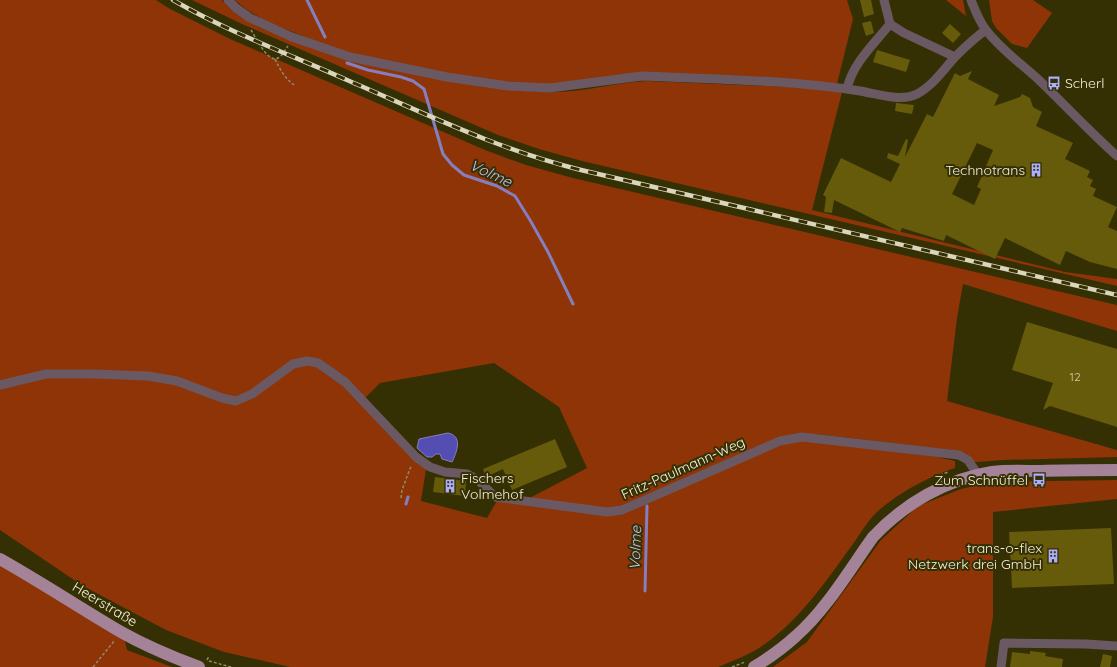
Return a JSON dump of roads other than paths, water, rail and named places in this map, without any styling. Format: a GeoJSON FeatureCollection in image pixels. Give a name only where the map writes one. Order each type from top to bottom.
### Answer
{"type":"FeatureCollection","features":[{"type":"Feature","properties":{"kind":"main road"},"geometry":{"type":"LineString","coordinates":[[754,667],[777,652],[797,636],[818,613],[873,537],[896,515],[912,503],[932,492],[952,483],[993,472],[1117,470]]}},
{"type":"Feature","properties":{"kind":"main road","name":"Heerstraße"},"geometry":{"type":"LineString","coordinates":[[0,559],[26,573],[121,632],[167,654],[200,663]]}},
{"type":"Feature","properties":{"kind":"street"},"geometry":{"type":"LineString","coordinates":[[228,0],[250,18],[292,37],[350,57],[447,77],[508,86],[550,88],[642,76],[792,83],[834,87],[895,97],[908,97],[916,94],[933,82],[967,44],[986,30]]}},
{"type":"Feature","properties":{"kind":"street"},"geometry":{"type":"LineString","coordinates":[[884,0],[890,24],[904,33],[956,57]]}},
{"type":"Feature","properties":{"kind":"street"},"geometry":{"type":"LineString","coordinates":[[971,0],[986,30],[997,43],[1039,80],[1117,156]]}},
{"type":"Feature","properties":{"kind":"street"},"geometry":{"type":"LineString","coordinates":[[979,0],[979,18]]}},
{"type":"Feature","properties":{"kind":"street"},"geometry":{"type":"LineString","coordinates":[[847,89],[849,79],[857,66],[890,24]]}},
{"type":"Feature","properties":{"kind":"street","name":"Fritz-Paulmann-Weg"},"geometry":{"type":"LineString","coordinates":[[0,385],[46,374],[148,376],[177,381],[222,398],[236,400],[252,394],[293,364],[307,361],[318,363],[345,382],[416,457],[430,467],[445,472],[467,474],[478,480],[495,497],[607,512],[622,510],[780,441],[802,437],[959,455],[968,460],[978,475]]}},
{"type":"Feature","properties":{"kind":"street"},"geometry":{"type":"LineString","coordinates":[[1001,667],[1004,643],[1117,646]]}},
{"type":"Feature","properties":{"kind":"waterway","name":"Volme"},"geometry":{"type":"LineString","coordinates":[[307,0],[325,37]]}},
{"type":"Feature","properties":{"kind":"waterway","name":"Volme"},"geometry":{"type":"LineString","coordinates":[[347,63],[368,70],[413,81],[424,89],[443,154],[452,165],[464,175],[497,186],[515,196],[548,252],[573,304]]}},
{"type":"Feature","properties":{"kind":"waterway","name":"Volme"},"geometry":{"type":"LineString","coordinates":[[406,504],[408,497]]}},
{"type":"Feature","properties":{"kind":"waterway","name":"Volme"},"geometry":{"type":"LineString","coordinates":[[645,591],[647,506]]}},
{"type":"Feature","properties":{"kind":"railway"},"geometry":{"type":"LineString","coordinates":[[173,0],[237,33],[433,118],[491,141],[551,162],[1117,295]]}},
{"type":"Feature","properties":{"kind":"place","name":"Scherl"},"geometry":{"type":"Point","coordinates":[1054,83]}},
{"type":"Feature","properties":{"kind":"place","name":"Technotrans"},"geometry":{"type":"Point","coordinates":[1036,170]}},
{"type":"Feature","properties":{"kind":"place","name":"Zum Schnüffel"},"geometry":{"type":"Point","coordinates":[1039,480]}},
{"type":"Feature","properties":{"kind":"place","name":"Fischers Volmehof"},"geometry":{"type":"Point","coordinates":[450,486]}},
{"type":"Feature","properties":{"kind":"place","name":"trans-o-flex Netzwerk drei GmbH"},"geometry":{"type":"Point","coordinates":[1053,556]}}]}
